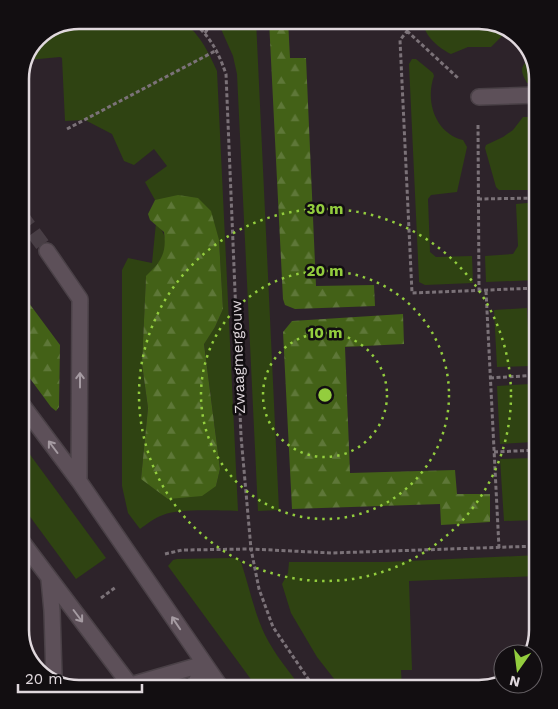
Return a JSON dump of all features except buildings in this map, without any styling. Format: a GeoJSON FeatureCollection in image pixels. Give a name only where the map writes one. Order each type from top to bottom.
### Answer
{"type":"FeatureCollection","features":[{"type":"Feature","properties":{"kind":"street"},"geometry":{"type":"LineString","coordinates":[[479,97],[529,95]]}},
{"type":"Feature","properties":{"kind":"street"},"geometry":{"type":"LineString","coordinates":[[47,251],[80,299],[79,481]]}},
{"type":"Feature","properties":{"kind":"street"},"geometry":{"type":"LineString","coordinates":[[29,414],[79,481],[216,680]]}},
{"type":"Feature","properties":{"kind":"street"},"geometry":{"type":"LineString","coordinates":[[29,552],[124,680]]}},
{"type":"Feature","properties":{"kind":"street"},"geometry":{"type":"LineString","coordinates":[[48,578],[52,611],[54,673]]}},
{"type":"Feature","properties":{"kind":"street"},"geometry":{"type":"LineString","coordinates":[[155,680],[204,664]]}},
{"type":"Feature","properties":{"kind":"street"},"geometry":{"type":"LineString","coordinates":[[197,680],[204,664]]}},
{"type":"Feature","properties":{"kind":"path","name":"Zwaagmergouw"},"geometry":{"type":"LineString","coordinates":[[201,29],[217,50],[226,74],[242,436],[251,549],[258,589],[273,627],[309,680]]}},
{"type":"Feature","properties":{"kind":"path"},"geometry":{"type":"LineString","coordinates":[[205,33],[208,29]]}},
{"type":"Feature","properties":{"kind":"path"},"geometry":{"type":"LineString","coordinates":[[479,290],[477,144],[479,97],[407,31],[400,40],[412,293],[529,288]]}},
{"type":"Feature","properties":{"kind":"path"},"geometry":{"type":"LineString","coordinates":[[67,129],[217,50]]}},
{"type":"Feature","properties":{"kind":"path"},"geometry":{"type":"LineString","coordinates":[[478,199],[529,198]]}},
{"type":"Feature","properties":{"kind":"path"},"geometry":{"type":"LineString","coordinates":[[486,291],[499,548]]}},
{"type":"Feature","properties":{"kind":"path"},"geometry":{"type":"LineString","coordinates":[[490,378],[529,376]]}},
{"type":"Feature","properties":{"kind":"path"},"geometry":{"type":"LineString","coordinates":[[494,452],[529,450]]}},
{"type":"Feature","properties":{"kind":"path"},"geometry":{"type":"LineString","coordinates":[[251,549],[332,553],[529,546]]}},
{"type":"Feature","properties":{"kind":"green space"},"geometry":{"type":"Polygon","coordinates":[[[192,29],[206,49],[217,71],[238,511],[180,511],[163,515],[140,529],[128,513],[122,486],[122,270],[128,258],[152,263],[156,223],[162,230],[166,244],[162,258],[146,277],[142,364],[148,408],[141,479],[216,486],[220,469],[204,343],[215,327],[223,309],[219,240],[155,200],[145,182],[167,166],[154,149],[134,165],[124,161],[112,134],[85,120],[65,121],[62,58],[33,60],[39,48],[46,41],[54,35],[69,30],[192,29]]]}},
{"type":"Feature","properties":{"kind":"green space"},"geometry":{"type":"Polygon","coordinates":[[[221,29],[256,29],[279,510],[258,511],[237,74],[233,56],[221,29]]]}},
{"type":"Feature","properties":{"kind":"green space"},"geometry":{"type":"Polygon","coordinates":[[[269,29],[288,29],[290,58],[306,58],[316,286],[374,285],[375,306],[295,309],[285,305],[283,299],[269,29]]]}},
{"type":"Feature","properties":{"kind":"green space"},"geometry":{"type":"Polygon","coordinates":[[[425,29],[482,29],[503,35],[491,47],[468,47],[451,54],[429,37],[425,29]]]}},
{"type":"Feature","properties":{"kind":"green space"},"geometry":{"type":"Polygon","coordinates":[[[412,59],[416,59],[433,73],[432,105],[439,123],[445,131],[463,140],[467,147],[457,192],[431,195],[428,199],[430,252],[436,257],[472,256],[473,283],[425,285],[419,282],[409,64],[412,59]]]}},
{"type":"Feature","properties":{"kind":"green space"},"geometry":{"type":"Polygon","coordinates":[[[526,62],[529,83],[527,83],[523,74],[523,66],[526,62]]]}},
{"type":"Feature","properties":{"kind":"green space"},"geometry":{"type":"Polygon","coordinates":[[[523,117],[529,117],[529,190],[499,190],[496,187],[485,148],[486,145],[513,130],[523,117]]]}},
{"type":"Feature","properties":{"kind":"green space"},"geometry":{"type":"Polygon","coordinates":[[[178,195],[198,198],[211,211],[219,240],[223,309],[215,327],[204,344],[220,469],[216,486],[202,496],[168,499],[141,479],[148,408],[142,364],[146,276],[162,257],[165,246],[164,232],[150,220],[148,214],[155,200],[178,195]]]}},
{"type":"Feature","properties":{"kind":"green space"},"geometry":{"type":"Polygon","coordinates":[[[529,203],[529,280],[486,282],[485,256],[513,254],[518,246],[516,204],[529,203]]]}},
{"type":"Feature","properties":{"kind":"green space"},"geometry":{"type":"Polygon","coordinates":[[[29,303],[60,345],[59,407],[56,411],[29,377],[29,303]]]}},
{"type":"Feature","properties":{"kind":"green space"},"geometry":{"type":"Polygon","coordinates":[[[527,308],[529,366],[497,367],[494,310],[527,308]]]}},
{"type":"Feature","properties":{"kind":"green space"},"geometry":{"type":"Polygon","coordinates":[[[403,314],[404,344],[345,347],[350,473],[455,470],[457,494],[490,494],[490,522],[441,525],[440,504],[292,509],[283,332],[292,321],[403,314]]]}},
{"type":"Feature","properties":{"kind":"green space"},"geometry":{"type":"Polygon","coordinates":[[[529,384],[529,442],[500,444],[497,386],[529,384]]]}},
{"type":"Feature","properties":{"kind":"green space"},"geometry":{"type":"Polygon","coordinates":[[[29,453],[106,558],[76,579],[29,515],[29,453]]]}},
{"type":"Feature","properties":{"kind":"green space"},"geometry":{"type":"Polygon","coordinates":[[[529,458],[529,520],[504,521],[500,459],[529,458]]]}},
{"type":"Feature","properties":{"kind":"green space"},"geometry":{"type":"Polygon","coordinates":[[[529,555],[529,576],[409,581],[412,670],[401,670],[402,680],[335,680],[317,657],[291,613],[282,584],[288,573],[289,562],[386,562],[529,555]]]}},
{"type":"Feature","properties":{"kind":"green space"},"geometry":{"type":"Polygon","coordinates":[[[232,558],[238,559],[241,562],[265,635],[295,680],[251,680],[168,566],[173,560],[232,558]]]}},
{"type":"Feature","properties":{"kind":"tunnel"},"geometry":{"type":"LineString","coordinates":[[29,226],[47,251]]}}]}
